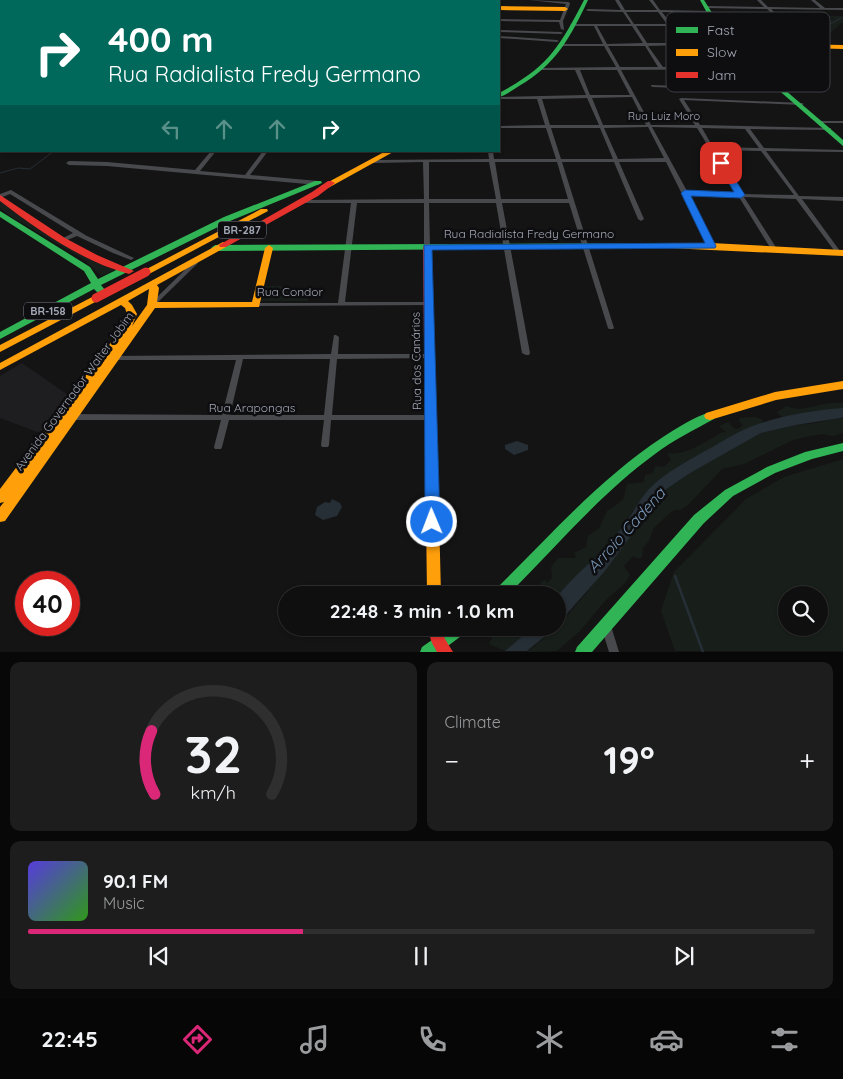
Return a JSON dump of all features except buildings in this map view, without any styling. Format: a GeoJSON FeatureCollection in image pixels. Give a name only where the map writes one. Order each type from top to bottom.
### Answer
{"type":"FeatureCollection","features":[{"type":"Feature","properties":{"kind":"main road"},"geometry":{"type":"LineString","coordinates":[[500,8],[571,3],[563,32],[541,69],[500,95]]}},
{"type":"Feature","properties":{"kind":"main road"},"geometry":{"type":"LineString","coordinates":[[500,89],[534,69],[547,56],[563,32],[587,5]]}},
{"type":"Feature","properties":{"kind":"main road"},"geometry":{"type":"LineString","coordinates":[[830,47],[843,47]]}},
{"type":"Feature","properties":{"kind":"main road"},"geometry":{"type":"LineString","coordinates":[[788,92],[843,144]]}},
{"type":"Feature","properties":{"kind":"main road","name":"BR-287"},"geometry":{"type":"LineString","coordinates":[[150,278],[318,183],[380,152]]}},
{"type":"Feature","properties":{"kind":"main road","name":"BR-287"},"geometry":{"type":"LineString","coordinates":[[150,278],[390,152]]}},
{"type":"Feature","properties":{"kind":"main road","name":"BR-287"},"geometry":{"type":"LineString","coordinates":[[96,285],[227,219],[318,183]]}},
{"type":"Feature","properties":{"kind":"main road","name":"BR-287"},"geometry":{"type":"LineString","coordinates":[[0,349],[100,300],[202,256],[331,183]]}},
{"type":"Feature","properties":{"kind":"main road"},"geometry":{"type":"LineString","coordinates":[[0,196],[22,215],[63,240],[96,258],[124,270],[150,278],[154,288],[152,305]]}},
{"type":"Feature","properties":{"kind":"main road"},"geometry":{"type":"LineString","coordinates":[[0,213],[87,269],[95,278],[96,285],[105,295],[121,300]]}},
{"type":"Feature","properties":{"kind":"main road","name":"Rua Radialista Fredy Germano"},"geometry":{"type":"LineString","coordinates":[[215,248],[711,246],[841,252]]}},
{"type":"Feature","properties":{"kind":"main road"},"geometry":{"type":"LineString","coordinates":[[256,304],[269,248]]}},
{"type":"Feature","properties":{"kind":"main road","name":"Rua dos Canários"},"geometry":{"type":"LineString","coordinates":[[427,248],[434,586]]}},
{"type":"Feature","properties":{"kind":"main road","name":"BR-158"},"geometry":{"type":"LineString","coordinates":[[0,367],[121,300],[134,295],[150,278]]}},
{"type":"Feature","properties":{"kind":"main road","name":"BR-158"},"geometry":{"type":"LineString","coordinates":[[0,336],[96,285]]}},
{"type":"Feature","properties":{"kind":"main road","name":"BR-287"},"geometry":{"type":"LineString","coordinates":[[0,358],[100,300]]}},
{"type":"Feature","properties":{"kind":"main road","name":"Avenida Governador Walter Jobim"},"geometry":{"type":"LineString","coordinates":[[0,517],[133,318],[129,306],[121,300]]}},
{"type":"Feature","properties":{"kind":"main road","name":"Rua Condor"},"geometry":{"type":"LineString","coordinates":[[152,305],[256,304]]}},
{"type":"Feature","properties":{"kind":"main road","name":"Avenida Governador Walter Jobim"},"geometry":{"type":"LineString","coordinates":[[0,498],[116,358],[152,305]]}},
{"type":"Feature","properties":{"kind":"main road"},"geometry":{"type":"LineString","coordinates":[[508,586],[622,473],[670,437],[706,418],[732,408],[778,395],[843,385]]}},
{"type":"Feature","properties":{"kind":"main road"},"geometry":{"type":"LineString","coordinates":[[582,652],[699,519],[729,493],[771,470],[809,456],[843,447]]}},
{"type":"Feature","properties":{"kind":"main road"},"geometry":{"type":"LineString","coordinates":[[427,652],[443,647],[453,636]]}},
{"type":"Feature","properties":{"kind":"street"},"geometry":{"type":"LineString","coordinates":[[531,0],[571,3],[563,32]]}},
{"type":"Feature","properties":{"kind":"street"},"geometry":{"type":"LineString","coordinates":[[616,0],[661,68]]}},
{"type":"Feature","properties":{"kind":"street"},"geometry":{"type":"LineString","coordinates":[[651,0],[666,20]]}},
{"type":"Feature","properties":{"kind":"street"},"geometry":{"type":"LineString","coordinates":[[759,0],[772,12]]}},
{"type":"Feature","properties":{"kind":"street"},"geometry":{"type":"LineString","coordinates":[[812,0],[824,9]]}},
{"type":"Feature","properties":{"kind":"street"},"geometry":{"type":"LineString","coordinates":[[587,5],[623,10],[659,11],[703,4],[768,8],[843,9]]}},
{"type":"Feature","properties":{"kind":"street"},"geometry":{"type":"LineString","coordinates":[[500,20],[563,32],[606,45],[666,44]]}},
{"type":"Feature","properties":{"kind":"street"},"geometry":{"type":"LineString","coordinates":[[595,25],[668,160],[711,246]]}},
{"type":"Feature","properties":{"kind":"street"},"geometry":{"type":"LineString","coordinates":[[500,37],[563,32],[595,25],[666,25]]}},
{"type":"Feature","properties":{"kind":"street"},"geometry":{"type":"LineString","coordinates":[[500,31],[563,32]]}},
{"type":"Feature","properties":{"kind":"street"},"geometry":{"type":"LineString","coordinates":[[541,69],[666,68]]}},
{"type":"Feature","properties":{"kind":"street"},"geometry":{"type":"LineString","coordinates":[[576,69],[642,219]]}},
{"type":"Feature","properties":{"kind":"street"},"geometry":{"type":"LineString","coordinates":[[653,86],[666,86]]}},
{"type":"Feature","properties":{"kind":"street"},"geometry":{"type":"LineString","coordinates":[[500,96],[634,96]]}},
{"type":"Feature","properties":{"kind":"street"},"geometry":{"type":"LineString","coordinates":[[539,97],[611,328]]}},
{"type":"Feature","properties":{"kind":"street"},"geometry":{"type":"LineString","coordinates":[[774,249],[681,99],[802,104]]}},
{"type":"Feature","properties":{"kind":"street","name":"Rua Luiz Moro"},"geometry":{"type":"LineString","coordinates":[[500,127],[826,126],[843,122]]}},
{"type":"Feature","properties":{"kind":"street"},"geometry":{"type":"LineString","coordinates":[[746,127],[841,252]]}},
{"type":"Feature","properties":{"kind":"street"},"geometry":{"type":"LineString","coordinates":[[711,148],[843,150]]}},
{"type":"Feature","properties":{"kind":"street"},"geometry":{"type":"LineString","coordinates":[[196,172],[213,152]]}},
{"type":"Feature","properties":{"kind":"street"},"geometry":{"type":"LineString","coordinates":[[247,176],[265,152]]}},
{"type":"Feature","properties":{"kind":"street"},"geometry":{"type":"LineString","coordinates":[[490,152],[526,353]]}},
{"type":"Feature","properties":{"kind":"street"},"geometry":{"type":"LineString","coordinates":[[374,160],[668,160]]}},
{"type":"Feature","properties":{"kind":"street"},"geometry":{"type":"LineString","coordinates":[[426,161],[427,248]]}},
{"type":"Feature","properties":{"kind":"street"},"geometry":{"type":"LineString","coordinates":[[69,163],[107,164],[318,183]]}},
{"type":"Feature","properties":{"kind":"street"},"geometry":{"type":"LineString","coordinates":[[0,196],[11,192],[78,233],[131,258]]}},
{"type":"Feature","properties":{"kind":"street"},"geometry":{"type":"LineString","coordinates":[[685,193],[843,199]]}},
{"type":"Feature","properties":{"kind":"street"},"geometry":{"type":"LineString","coordinates":[[302,201],[571,201]]}},
{"type":"Feature","properties":{"kind":"street"},"geometry":{"type":"LineString","coordinates":[[341,304],[354,201]]}},
{"type":"Feature","properties":{"kind":"street"},"geometry":{"type":"LineString","coordinates":[[22,215],[37,209]]}},
{"type":"Feature","properties":{"kind":"street"},"geometry":{"type":"LineString","coordinates":[[63,240],[78,233]]}},
{"type":"Feature","properties":{"kind":"street","name":"Avenida Governador Walter Jobim"},"geometry":{"type":"LineString","coordinates":[[152,305],[202,256]]}},
{"type":"Feature","properties":{"kind":"street","name":"Rua Condor"},"geometry":{"type":"LineString","coordinates":[[256,304],[429,304]]}},
{"type":"Feature","properties":{"kind":"street"},"geometry":{"type":"LineString","coordinates":[[325,445],[336,337]]}},
{"type":"Feature","properties":{"kind":"street"},"geometry":{"type":"LineString","coordinates":[[116,358],[430,356]]}},
{"type":"Feature","properties":{"kind":"street"},"geometry":{"type":"LineString","coordinates":[[218,447],[240,357]]}},
{"type":"Feature","properties":{"kind":"street","name":"Rua Arapongas"},"geometry":{"type":"LineString","coordinates":[[67,417],[431,418]]}},
{"type":"Feature","properties":{"kind":"street"},"geometry":{"type":"LineString","coordinates":[[606,625],[614,652]]}},
{"type":"Feature","properties":{"kind":"shaded area"},"geometry":{"type":"Polygon","coordinates":[[[830,16],[843,16],[843,22],[830,33],[830,20],[835,18],[830,18],[830,16]]]}},
{"type":"Feature","properties":{"kind":"shaded area"},"geometry":{"type":"Polygon","coordinates":[[[0,201],[91,259],[115,270],[101,276],[86,261],[10,216],[0,208],[0,201]]]}},
{"type":"Feature","properties":{"kind":"shaded area"},"geometry":{"type":"Polygon","coordinates":[[[265,286],[285,286],[284,291],[310,292],[308,301],[261,301],[265,286]]]}},
{"type":"Feature","properties":{"kind":"shaded area"},"geometry":{"type":"Polygon","coordinates":[[[22,363],[68,395],[40,433],[0,418],[0,376],[22,363]]]}},
{"type":"Feature","properties":{"kind":"shaded area"},"geometry":{"type":"Polygon","coordinates":[[[843,403],[843,408],[782,417],[777,412],[787,406],[798,409],[843,403]]]}},
{"type":"Feature","properties":{"kind":"shaded area"},"geometry":{"type":"Polygon","coordinates":[[[755,417],[762,419],[763,422],[743,430],[652,486],[633,510],[623,527],[566,587],[540,586],[540,583],[545,580],[547,583],[552,578],[551,567],[558,558],[576,558],[574,553],[586,547],[588,536],[599,528],[607,511],[623,500],[627,484],[644,482],[645,475],[653,473],[655,466],[664,467],[671,460],[667,453],[688,450],[726,432],[719,426],[728,422],[735,429],[738,429],[743,425],[739,421],[740,418],[755,417]]]}},
{"type":"Feature","properties":{"kind":"shaded area"},"geometry":{"type":"Polygon","coordinates":[[[843,417],[843,433],[833,436],[822,434],[793,440],[744,464],[722,469],[688,505],[680,510],[671,512],[653,529],[649,541],[643,548],[642,557],[638,559],[633,556],[624,566],[630,575],[625,583],[605,601],[579,632],[557,651],[527,652],[546,636],[566,636],[566,617],[585,595],[665,490],[692,472],[761,433],[843,417]]]}},
{"type":"Feature","properties":{"kind":"shaded area"},"geometry":{"type":"Polygon","coordinates":[[[843,459],[843,651],[675,651],[661,611],[674,572],[746,499],[784,477],[843,459]]]}},
{"type":"Feature","properties":{"kind":"shaded area"},"geometry":{"type":"Polygon","coordinates":[[[493,636],[523,636],[505,651],[489,644],[493,636]]]}},
{"type":"Feature","properties":{"kind":"water","name":"Arroio Cadena"},"geometry":{"type":"Polygon","coordinates":[[[843,408],[843,417],[761,433],[692,472],[665,490],[604,572],[566,615],[566,587],[615,537],[644,495],[664,476],[683,463],[754,425],[819,410],[843,408]]]}},
{"type":"Feature","properties":{"kind":"water"},"geometry":{"type":"Polygon","coordinates":[[[517,441],[528,445],[528,450],[514,455],[505,449],[505,445],[517,441]]]}},
{"type":"Feature","properties":{"kind":"water"},"geometry":{"type":"Polygon","coordinates":[[[332,499],[340,503],[342,507],[337,516],[323,520],[315,515],[317,507],[325,502],[330,503],[332,499]]]}},
{"type":"Feature","properties":{"kind":"water"},"geometry":{"type":"Polygon","coordinates":[[[523,636],[545,636],[527,651],[505,651],[523,636]]]}},
{"type":"Feature","properties":{"kind":"waterway"},"geometry":{"type":"LineString","coordinates":[[830,24],[841,18]]}},
{"type":"Feature","properties":{"kind":"waterway"},"geometry":{"type":"LineString","coordinates":[[0,173],[18,168],[30,169],[53,152]]}},
{"type":"Feature","properties":{"kind":"waterway"},"geometry":{"type":"LineString","coordinates":[[675,576],[703,652]]}},
{"type":"Feature","properties":{"kind":"traffic: fast"},"geometry":{"type":"LineString","coordinates":[[500,94],[532,76],[549,61],[567,36],[586,0]]}},
{"type":"Feature","properties":{"kind":"traffic: fast"},"geometry":{"type":"LineString","coordinates":[[702,0],[709,12]]}},
{"type":"Feature","properties":{"kind":"traffic: fast"},"geometry":{"type":"LineString","coordinates":[[785,92],[843,144]]}},
{"type":"Feature","properties":{"kind":"traffic: fast"},"geometry":{"type":"LineString","coordinates":[[0,336],[109,277],[227,219],[318,183]]}},
{"type":"Feature","properties":{"kind":"traffic: fast"},"geometry":{"type":"LineString","coordinates":[[0,213],[87,269],[100,290]]}},
{"type":"Feature","properties":{"kind":"traffic: fast"},"geometry":{"type":"LineString","coordinates":[[215,248],[671,246]]}},
{"type":"Feature","properties":{"kind":"traffic: fast"},"geometry":{"type":"LineString","coordinates":[[508,586],[597,496],[623,473],[650,451],[679,432],[710,416]]}},
{"type":"Feature","properties":{"kind":"traffic: fast"},"geometry":{"type":"LineString","coordinates":[[582,652],[699,519],[729,493],[771,470],[809,455],[843,447]]}},
{"type":"Feature","properties":{"kind":"traffic: fast"},"geometry":{"type":"LineString","coordinates":[[427,652],[449,636]]}},
{"type":"Feature","properties":{"kind":"traffic: slow"},"geometry":{"type":"LineString","coordinates":[[500,8],[565,9]]}},
{"type":"Feature","properties":{"kind":"traffic: slow"},"geometry":{"type":"LineString","coordinates":[[830,47],[843,47]]}},
{"type":"Feature","properties":{"kind":"traffic: slow"},"geometry":{"type":"LineString","coordinates":[[325,186],[390,152]]}},
{"type":"Feature","properties":{"kind":"traffic: slow"},"geometry":{"type":"LineString","coordinates":[[146,272],[264,211]]}},
{"type":"Feature","properties":{"kind":"traffic: slow"},"geometry":{"type":"LineString","coordinates":[[0,367],[223,245]]}},
{"type":"Feature","properties":{"kind":"traffic: slow"},"geometry":{"type":"LineString","coordinates":[[671,246],[711,246],[843,253]]}},
{"type":"Feature","properties":{"kind":"traffic: slow"},"geometry":{"type":"LineString","coordinates":[[152,305],[256,305],[269,248]]}},
{"type":"Feature","properties":{"kind":"traffic: slow"},"geometry":{"type":"LineString","coordinates":[[0,517],[152,305],[154,288],[152,284]]}},
{"type":"Feature","properties":{"kind":"traffic: slow"},"geometry":{"type":"LineString","coordinates":[[0,349],[96,298]]}},
{"type":"Feature","properties":{"kind":"traffic: slow"},"geometry":{"type":"LineString","coordinates":[[0,498],[125,330],[132,314],[129,307],[121,300]]}},
{"type":"Feature","properties":{"kind":"traffic: slow"},"geometry":{"type":"LineString","coordinates":[[710,416],[775,396],[843,385]]}},
{"type":"Feature","properties":{"kind":"traffic: slow"},"geometry":{"type":"LineString","coordinates":[[431,434],[434,586]]}},
{"type":"Feature","properties":{"kind":"traffic: jam"},"geometry":{"type":"LineString","coordinates":[[223,245],[315,194],[331,183]]}},
{"type":"Feature","properties":{"kind":"traffic: jam"},"geometry":{"type":"LineString","coordinates":[[0,197],[61,240],[94,257],[129,271]]}},
{"type":"Feature","properties":{"kind":"traffic: jam"},"geometry":{"type":"LineString","coordinates":[[427,247],[431,434]]}},
{"type":"Feature","properties":{"kind":"traffic: jam"},"geometry":{"type":"LineString","coordinates":[[96,298],[146,272]]}},
{"type":"Feature","properties":{"kind":"traffic: jam"},"geometry":{"type":"LineString","coordinates":[[437,636],[439,643],[446,652]]}},
{"type":"Feature","properties":{"kind":"route"},"geometry":{"type":"LineString","coordinates":[[432,522],[427,248],[711,246],[685,193],[741,195],[721,163]]}}]}
